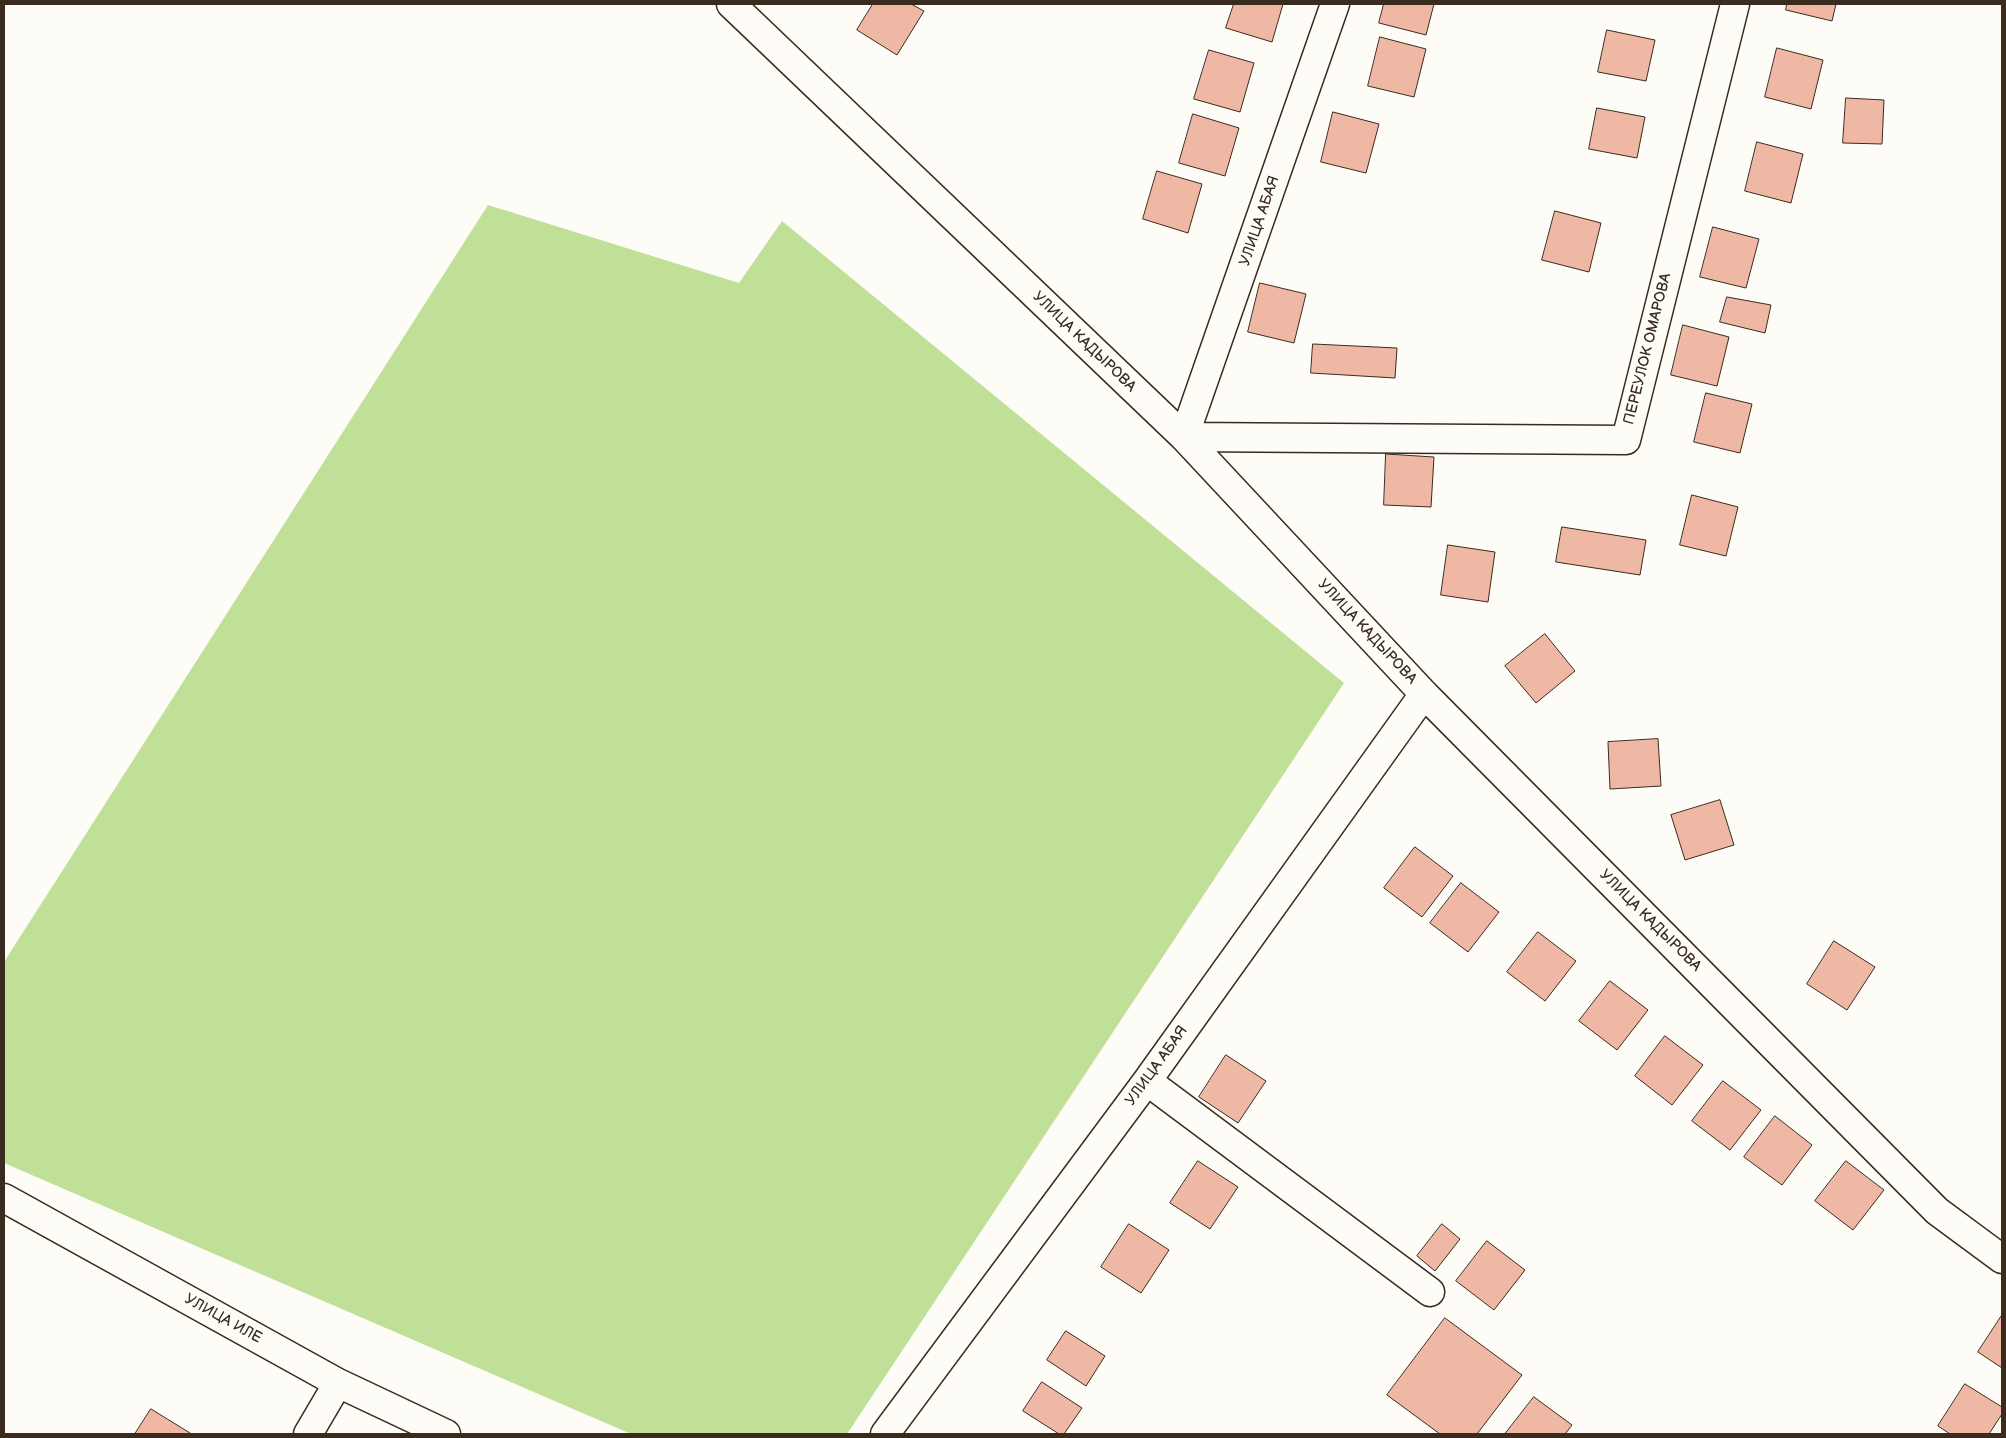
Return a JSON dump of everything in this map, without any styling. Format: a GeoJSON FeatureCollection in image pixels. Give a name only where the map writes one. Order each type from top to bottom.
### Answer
{"type":"FeatureCollection","features":[{"type":"Feature","properties":{"kind":"street","name":"УЛИЦА КАДЫРОВА"},"geometry":{"type":"LineString","coordinates":[[731,4],[1184,438],[1424,694],[1937,1211],[2002,1259]]}},
{"type":"Feature","properties":{"kind":"street","name":"УЛИЦА АБАЯ"},"geometry":{"type":"LineString","coordinates":[[1184,438],[1335,4]]}},
{"type":"Feature","properties":{"kind":"street","name":"ПЕРЕУЛОК ОМАРОВА"},"geometry":{"type":"LineString","coordinates":[[1184,438],[1626,440],[1735,4]]}},
{"type":"Feature","properties":{"kind":"street","name":"УЛИЦА АБАЯ"},"geometry":{"type":"LineString","coordinates":[[885,1434],[1147,1081],[1424,694]]}},
{"type":"Feature","properties":{"kind":"street"},"geometry":{"type":"LineString","coordinates":[[1147,1081],[1430,1292]]}},
{"type":"Feature","properties":{"kind":"street","name":"УЛИЦА ИЛЕ"},"geometry":{"type":"LineString","coordinates":[[4,1198],[338,1383],[446,1434]]}},
{"type":"Feature","properties":{"kind":"street"},"geometry":{"type":"LineString","coordinates":[[308,1434],[338,1383]]}},
{"type":"Feature","properties":{"kind":"green space"},"geometry":{"type":"Polygon","coordinates":[[[488,205],[739,283],[782,221],[1344,683],[847,1434],[631,1434],[4,1163],[4,962],[488,205]]]}},
{"type":"Feature","properties":{"kind":"building"},"geometry":{"type":"Polygon","coordinates":[[[873,4],[911,4],[924,11],[897,55],[857,30],[873,4]]]}},
{"type":"Feature","properties":{"kind":"building"},"geometry":{"type":"Polygon","coordinates":[[[1234,4],[1283,4],[1272,42],[1226,28],[1234,4]]]}},
{"type":"Feature","properties":{"kind":"building"},"geometry":{"type":"Polygon","coordinates":[[[1384,4],[1434,4],[1426,35],[1379,23],[1384,4]]]}},
{"type":"Feature","properties":{"kind":"building"},"geometry":{"type":"Polygon","coordinates":[[[1787,4],[1836,4],[1832,21],[1786,10],[1787,4]]]}},
{"type":"Feature","properties":{"kind":"building"},"geometry":{"type":"Polygon","coordinates":[[[1607,30],[1655,40],[1646,81],[1598,72],[1607,30]]]}},
{"type":"Feature","properties":{"kind":"building"},"geometry":{"type":"Polygon","coordinates":[[[1380,37],[1426,49],[1414,97],[1368,86],[1380,37]]]}},
{"type":"Feature","properties":{"kind":"building"},"geometry":{"type":"Polygon","coordinates":[[[1777,48],[1823,60],[1811,109],[1765,97],[1777,48]]]}},
{"type":"Feature","properties":{"kind":"building"},"geometry":{"type":"Polygon","coordinates":[[[1209,50],[1254,63],[1240,112],[1194,99],[1209,50]]]}},
{"type":"Feature","properties":{"kind":"building"},"geometry":{"type":"Polygon","coordinates":[[[1846,98],[1884,100],[1882,144],[1843,143],[1846,98]]]}},
{"type":"Feature","properties":{"kind":"building"},"geometry":{"type":"Polygon","coordinates":[[[1597,108],[1645,117],[1637,158],[1589,149],[1597,108]]]}},
{"type":"Feature","properties":{"kind":"building"},"geometry":{"type":"Polygon","coordinates":[[[1333,112],[1379,124],[1366,173],[1321,162],[1333,112]]]}},
{"type":"Feature","properties":{"kind":"building"},"geometry":{"type":"Polygon","coordinates":[[[1193,114],[1239,128],[1225,176],[1179,163],[1193,114]]]}},
{"type":"Feature","properties":{"kind":"building"},"geometry":{"type":"Polygon","coordinates":[[[1757,142],[1803,154],[1791,203],[1745,191],[1757,142]]]}},
{"type":"Feature","properties":{"kind":"building"},"geometry":{"type":"Polygon","coordinates":[[[1157,171],[1202,184],[1188,233],[1143,219],[1157,171]]]}},
{"type":"Feature","properties":{"kind":"building"},"geometry":{"type":"Polygon","coordinates":[[[1555,211],[1601,223],[1589,272],[1542,260],[1555,211]]]}},
{"type":"Feature","properties":{"kind":"building"},"geometry":{"type":"Polygon","coordinates":[[[1713,227],[1759,239],[1746,288],[1700,277],[1713,227]]]}},
{"type":"Feature","properties":{"kind":"building"},"geometry":{"type":"Polygon","coordinates":[[[1260,283],[1306,294],[1294,343],[1248,332],[1260,283]]]}},
{"type":"Feature","properties":{"kind":"building"},"geometry":{"type":"Polygon","coordinates":[[[1727,297],[1771,305],[1765,333],[1720,322],[1727,297]]]}},
{"type":"Feature","properties":{"kind":"building"},"geometry":{"type":"Polygon","coordinates":[[[1683,325],[1729,337],[1717,386],[1671,375],[1683,325]]]}},
{"type":"Feature","properties":{"kind":"building"},"geometry":{"type":"Polygon","coordinates":[[[1313,344],[1397,348],[1395,378],[1311,373],[1313,344]]]}},
{"type":"Feature","properties":{"kind":"building"},"geometry":{"type":"Polygon","coordinates":[[[1706,393],[1752,404],[1740,453],[1694,442],[1706,393]]]}},
{"type":"Feature","properties":{"kind":"building"},"geometry":{"type":"Polygon","coordinates":[[[1386,454],[1434,457],[1431,507],[1384,505],[1386,454]]]}},
{"type":"Feature","properties":{"kind":"building"},"geometry":{"type":"Polygon","coordinates":[[[1692,495],[1738,507],[1726,556],[1680,545],[1692,495]]]}},
{"type":"Feature","properties":{"kind":"building"},"geometry":{"type":"Polygon","coordinates":[[[1562,527],[1646,540],[1640,575],[1556,562],[1562,527]]]}},
{"type":"Feature","properties":{"kind":"building"},"geometry":{"type":"Polygon","coordinates":[[[1448,545],[1495,552],[1488,602],[1441,595],[1448,545]]]}},
{"type":"Feature","properties":{"kind":"building"},"geometry":{"type":"Polygon","coordinates":[[[1545,634],[1575,671],[1536,703],[1505,666],[1545,634]]]}},
{"type":"Feature","properties":{"kind":"building"},"geometry":{"type":"Polygon","coordinates":[[[1658,739],[1661,786],[1610,789],[1608,742],[1658,739]]]}},
{"type":"Feature","properties":{"kind":"building"},"geometry":{"type":"Polygon","coordinates":[[[1720,800],[1734,845],[1685,860],[1671,815],[1720,800]]]}},
{"type":"Feature","properties":{"kind":"building"},"geometry":{"type":"Polygon","coordinates":[[[1415,847],[1453,876],[1422,917],[1384,888],[1415,847]]]}},
{"type":"Feature","properties":{"kind":"building"},"geometry":{"type":"Polygon","coordinates":[[[1461,883],[1499,912],[1468,952],[1430,923],[1461,883]]]}},
{"type":"Feature","properties":{"kind":"building"},"geometry":{"type":"Polygon","coordinates":[[[1538,932],[1576,961],[1545,1001],[1507,972],[1538,932]]]}},
{"type":"Feature","properties":{"kind":"building"},"geometry":{"type":"Polygon","coordinates":[[[1834,941],[1875,967],[1847,1010],[1807,984],[1834,941]]]}},
{"type":"Feature","properties":{"kind":"building"},"geometry":{"type":"Polygon","coordinates":[[[1610,981],[1648,1010],[1617,1050],[1579,1021],[1610,981]]]}},
{"type":"Feature","properties":{"kind":"building"},"geometry":{"type":"Polygon","coordinates":[[[1665,1036],[1703,1065],[1672,1105],[1635,1076],[1665,1036]]]}},
{"type":"Feature","properties":{"kind":"building"},"geometry":{"type":"Polygon","coordinates":[[[1226,1055],[1266,1081],[1238,1123],[1199,1097],[1226,1055]]]}},
{"type":"Feature","properties":{"kind":"building"},"geometry":{"type":"Polygon","coordinates":[[[1723,1081],[1761,1110],[1730,1150],[1692,1121],[1723,1081]]]}},
{"type":"Feature","properties":{"kind":"building"},"geometry":{"type":"Polygon","coordinates":[[[1775,1116],[1812,1145],[1782,1185],[1744,1157],[1775,1116]]]}},
{"type":"Feature","properties":{"kind":"building"},"geometry":{"type":"Polygon","coordinates":[[[1198,1161],[1238,1187],[1210,1229],[1170,1203],[1198,1161]]]}},
{"type":"Feature","properties":{"kind":"building"},"geometry":{"type":"Polygon","coordinates":[[[1846,1161],[1884,1190],[1853,1230],[1815,1201],[1846,1161]]]}},
{"type":"Feature","properties":{"kind":"building"},"geometry":{"type":"Polygon","coordinates":[[[1129,1224],[1169,1250],[1141,1293],[1101,1267],[1129,1224]]]}},
{"type":"Feature","properties":{"kind":"building"},"geometry":{"type":"Polygon","coordinates":[[[1442,1224],[1460,1239],[1435,1271],[1417,1256],[1442,1224]]]}},
{"type":"Feature","properties":{"kind":"building"},"geometry":{"type":"Polygon","coordinates":[[[1487,1241],[1525,1270],[1494,1310],[1456,1281],[1487,1241]]]}},
{"type":"Feature","properties":{"kind":"building"},"geometry":{"type":"Polygon","coordinates":[[[2002,1315],[2002,1368],[1978,1352],[2002,1315]]]}},
{"type":"Feature","properties":{"kind":"building"},"geometry":{"type":"Polygon","coordinates":[[[1445,1318],[1522,1375],[1477,1434],[1440,1434],[1387,1395],[1445,1318]]]}},
{"type":"Feature","properties":{"kind":"building"},"geometry":{"type":"Polygon","coordinates":[[[1066,1331],[1105,1356],[1086,1386],[1047,1360],[1066,1331]]]}},
{"type":"Feature","properties":{"kind":"building"},"geometry":{"type":"Polygon","coordinates":[[[1042,1382],[1082,1408],[1064,1434],[1059,1434],[1023,1411],[1042,1382]]]}},
{"type":"Feature","properties":{"kind":"building"},"geometry":{"type":"Polygon","coordinates":[[[1965,1384],[2002,1407],[2002,1414],[1989,1434],[1950,1434],[1938,1426],[1965,1384]]]}},
{"type":"Feature","properties":{"kind":"building"},"geometry":{"type":"Polygon","coordinates":[[[1534,1397],[1572,1425],[1565,1434],[1505,1434],[1534,1397]]]}},
{"type":"Feature","properties":{"kind":"building"},"geometry":{"type":"Polygon","coordinates":[[[151,1409],[190,1433],[135,1434],[151,1409]]]}}]}
